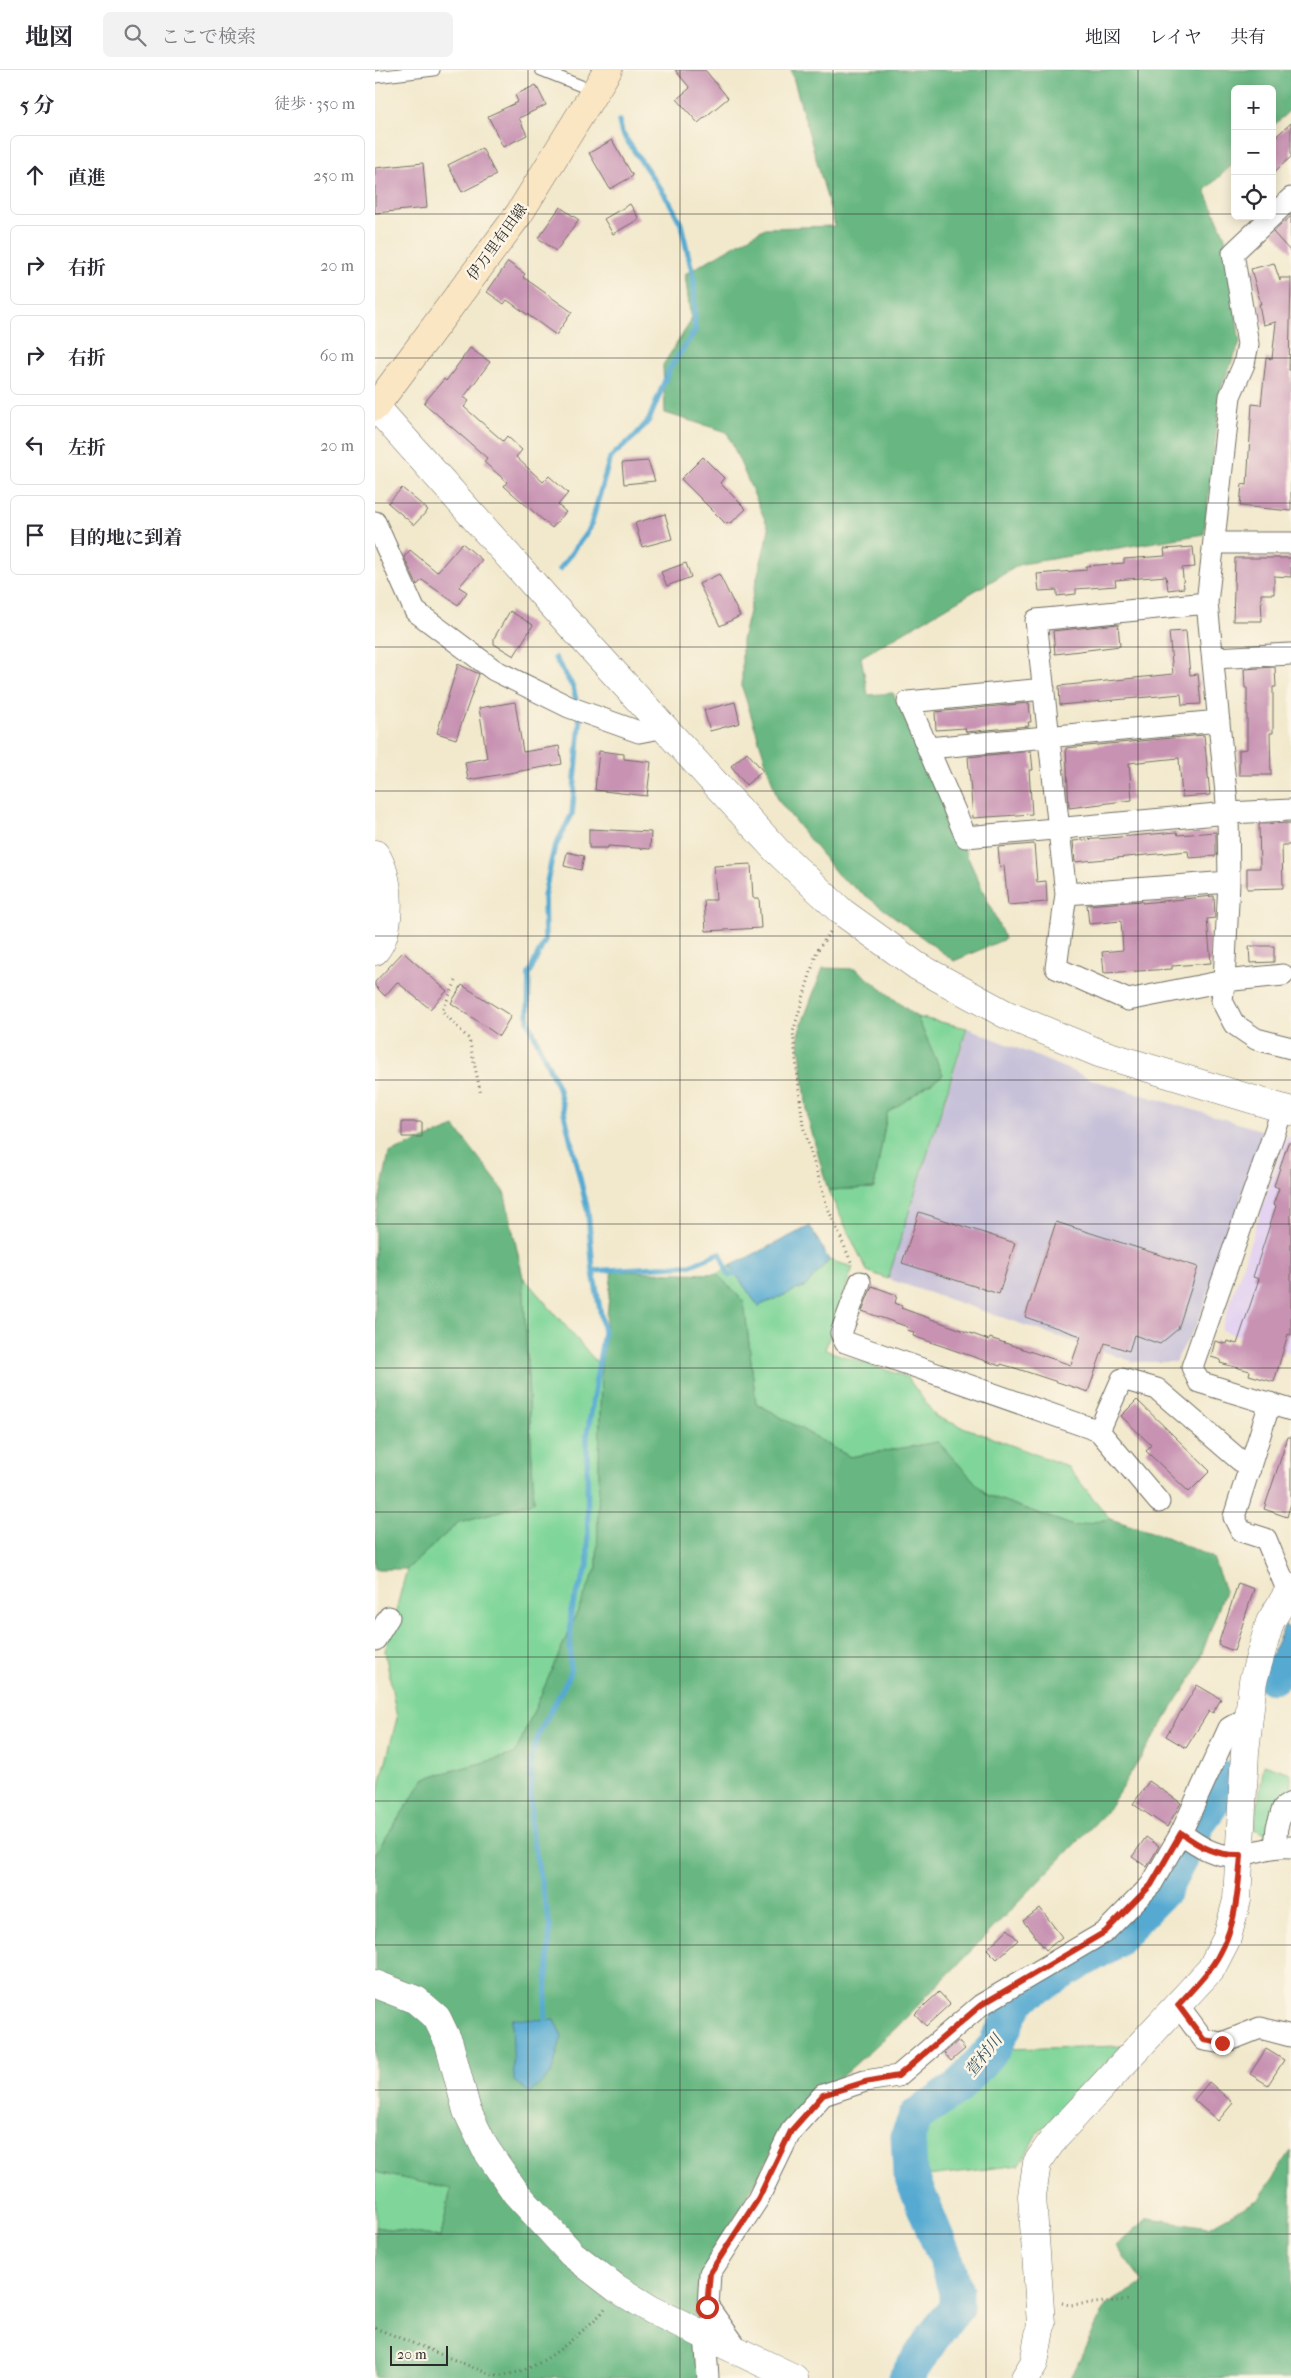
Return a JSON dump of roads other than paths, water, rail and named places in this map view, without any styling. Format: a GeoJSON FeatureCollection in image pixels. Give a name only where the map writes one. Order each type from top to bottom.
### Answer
{"type":"FeatureCollection","features":[{"type":"Feature","properties":{"kind":"main road","name":"伊万里有田線"},"geometry":{"type":"LineString","coordinates":[[375,407],[519,214],[601,81]]}},
{"type":"Feature","properties":{"kind":"street"},"geometry":{"type":"LineString","coordinates":[[1276,212],[1291,198]]}},
{"type":"Feature","properties":{"kind":"street"},"geometry":{"type":"LineString","coordinates":[[1268,220],[1233,252],[1247,344],[1244,364],[1230,396],[1207,603],[1228,813],[1229,882],[1222,1001],[1234,1024],[1255,1039],[1291,1048]]}},
{"type":"Feature","properties":{"kind":"street"},"geometry":{"type":"LineString","coordinates":[[375,407],[553,606],[666,727],[777,851],[843,912],[917,966],[1007,1015],[1099,1053],[1287,1109],[1192,1367],[1199,1382],[1291,1410]]}},
{"type":"Feature","properties":{"kind":"street"},"geometry":{"type":"LineString","coordinates":[[375,522],[415,611],[494,670],[569,707],[639,732],[666,727]]}},
{"type":"Feature","properties":{"kind":"street"},"geometry":{"type":"LineString","coordinates":[[1215,543],[1291,543]]}},
{"type":"Feature","properties":{"kind":"street"},"geometry":{"type":"LineString","coordinates":[[1207,603],[1036,620],[1065,894],[1056,968],[1128,1000],[1224,981],[1283,975]]}},
{"type":"Feature","properties":{"kind":"street"},"geometry":{"type":"LineString","coordinates":[[1213,658],[1291,654]]}},
{"type":"Feature","properties":{"kind":"street"},"geometry":{"type":"LineString","coordinates":[[1044,689],[908,702],[966,837],[1059,830],[1228,813],[1291,810]]}},
{"type":"Feature","properties":{"kind":"street"},"geometry":{"type":"LineString","coordinates":[[928,748],[1219,721]]}},
{"type":"Feature","properties":{"kind":"street"},"geometry":{"type":"LineString","coordinates":[[375,854],[381,862],[389,908],[380,944],[375,951]]}},
{"type":"Feature","properties":{"kind":"street"},"geometry":{"type":"LineString","coordinates":[[1065,894],[1229,882]]}},
{"type":"Feature","properties":{"kind":"street"},"geometry":{"type":"LineString","coordinates":[[860,1282],[841,1334],[845,1342],[1099,1431],[1159,1502]]}},
{"type":"Feature","properties":{"kind":"street"},"geometry":{"type":"LineString","coordinates":[[1099,1431],[1122,1379],[1157,1390],[1250,1469]]}},
{"type":"Feature","properties":{"kind":"street"},"geometry":{"type":"LineString","coordinates":[[1025,2378],[1034,2363],[1041,2324],[1032,2196],[1037,2163],[1055,2136],[1211,1969],[1227,1938],[1237,1900],[1241,1855],[1247,1717],[1253,1681],[1270,1622],[1289,1590],[1266,1539],[1241,1531],[1234,1517],[1270,1403]]}},
{"type":"Feature","properties":{"kind":"street"},"geometry":{"type":"LineString","coordinates":[[375,1640],[389,1617]]}},
{"type":"Feature","properties":{"kind":"street"},"geometry":{"type":"LineString","coordinates":[[738,2349],[707,2307],[710,2273],[758,2199],[791,2131],[823,2095],[865,2082],[898,2076],[981,2005],[1105,1932],[1151,1885],[1181,1833],[1229,1728],[1247,1717]]}},
{"type":"Feature","properties":{"kind":"street"},"geometry":{"type":"LineString","coordinates":[[1181,1833],[1200,1847],[1225,1855],[1241,1855],[1283,1846],[1277,1827],[1283,1808],[1291,1803]]}},
{"type":"Feature","properties":{"kind":"street"},"geometry":{"type":"LineString","coordinates":[[375,1984],[416,2000],[437,2018],[449,2043],[467,2111],[485,2148],[516,2193],[566,2247],[616,2288],[652,2310],[738,2349],[794,2378]]}},
{"type":"Feature","properties":{"kind":"street"},"geometry":{"type":"LineString","coordinates":[[1178,2005],[1204,2040],[1222,2043],[1260,2028],[1291,2036]]}},
{"type":"Feature","properties":{"kind":"street"},"geometry":{"type":"LineString","coordinates":[[705,2334],[708,2378]]}},
{"type":"Feature","properties":{"kind":"lane"},"geometry":{"type":"LineString","coordinates":[[375,77],[411,71],[434,70]]}},
{"type":"Feature","properties":{"kind":"lane"},"geometry":{"type":"LineString","coordinates":[[541,70],[601,81]]}},
{"type":"Feature","properties":{"kind":"water"},"geometry":{"type":"Polygon","coordinates":[[[810,1226],[829,1260],[806,1286],[758,1306],[730,1266],[810,1226]]]}},
{"type":"Feature","properties":{"kind":"water"},"geometry":{"type":"Polygon","coordinates":[[[1285,1625],[1291,1630],[1291,1644],[1279,1655],[1273,1651],[1285,1625]]]}},
{"type":"Feature","properties":{"kind":"water"},"geometry":{"type":"Polygon","coordinates":[[[512,2019],[554,2020],[562,2036],[551,2074],[530,2093],[514,2081],[512,2019]]]}},
{"type":"Feature","properties":{"kind":"waterway"},"geometry":{"type":"LineString","coordinates":[[560,569],[590,528],[610,458],[636,435],[649,420],[670,368],[695,331],[694,280],[681,224],[670,203],[622,133],[619,121]]}},
{"type":"Feature","properties":{"kind":"waterway"},"geometry":{"type":"LineString","coordinates":[[555,658],[573,687],[577,705]]}},
{"type":"Feature","properties":{"kind":"waterway"},"geometry":{"type":"LineString","coordinates":[[545,2018],[550,1927],[531,1830],[531,1760],[539,1733],[570,1675],[571,1610],[588,1565],[587,1436],[604,1332],[593,1271],[588,1212],[558,1087],[528,1021],[529,974],[545,940],[544,896],[554,849],[572,814],[579,717]]}},
{"type":"Feature","properties":{"kind":"waterway"},"geometry":{"type":"LineString","coordinates":[[593,1271],[691,1265],[720,1253],[729,1275],[741,1273]]}},
{"type":"Feature","properties":{"kind":"waterway","name":"萱村川"},"geometry":{"type":"LineString","coordinates":[[1273,1677],[1291,1660]]}},
{"type":"Feature","properties":{"kind":"waterway","name":"萱村川"},"geometry":{"type":"LineString","coordinates":[[906,2378],[933,2337],[956,2308],[956,2291],[948,2265],[910,2173],[908,2136],[916,2116],[957,2088],[995,2046],[1019,1998],[1112,1943],[1165,1888],[1200,1820],[1230,1778]]}}]}
